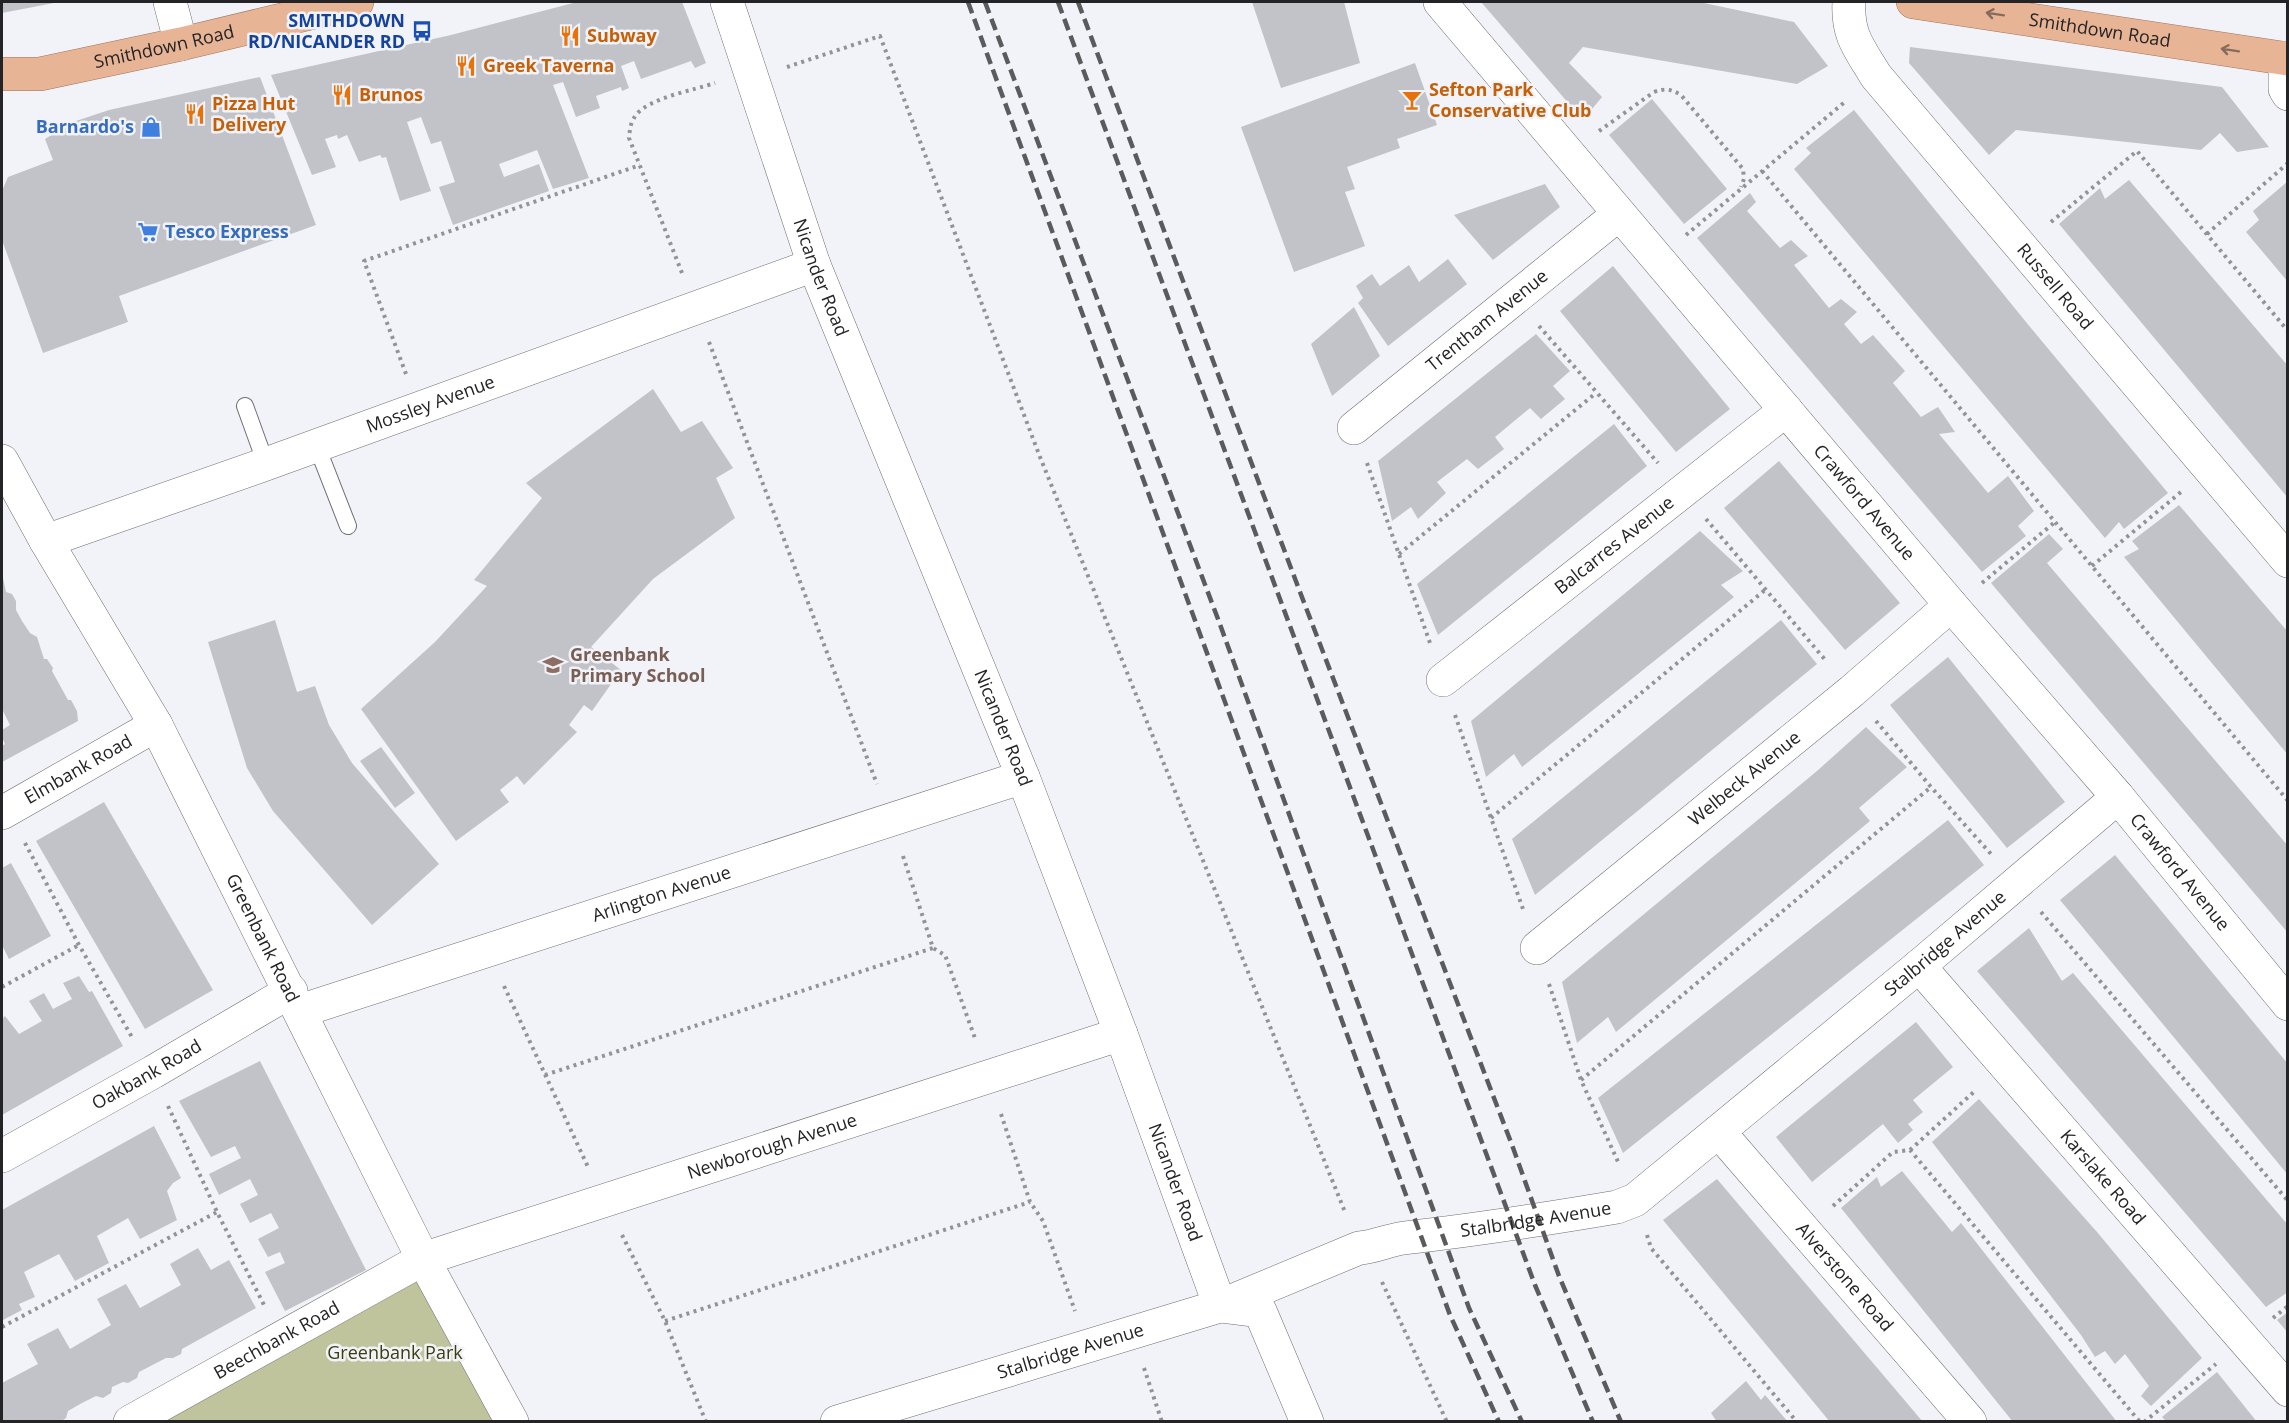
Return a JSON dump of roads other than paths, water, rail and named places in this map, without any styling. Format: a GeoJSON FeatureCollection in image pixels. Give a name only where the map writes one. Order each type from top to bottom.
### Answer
{"type":"FeatureCollection","features":[{"type":"Feature","properties":{"kind":"highway","name":"Smithdown Road"},"geometry":{"type":"LineString","coordinates":[[2,74],[40,74],[181,44],[357,2]]}},
{"type":"Feature","properties":{"kind":"highway","name":"Smithdown Road"},"geometry":{"type":"LineString","coordinates":[[1912,2],[2286,58]]}},
{"type":"Feature","properties":{"kind":"highway","name":"Smithdown Road"},"geometry":{"type":"LineString","coordinates":[[2,96],[40,74]]}},
{"type":"Feature","properties":{"kind":"street"},"geometry":{"type":"LineString","coordinates":[[170,2],[181,44]]}},
{"type":"Feature","properties":{"kind":"street","name":"Nicander Road"},"geometry":{"type":"LineString","coordinates":[[726,2],[814,265],[1023,777],[1121,1034],[1220,1306]]}},
{"type":"Feature","properties":{"kind":"street","name":"Crawford Avenue"},"geometry":{"type":"LineString","coordinates":[[1440,2],[2118,797],[2288,1004]]}},
{"type":"Feature","properties":{"kind":"street","name":"Russell Road"},"geometry":{"type":"LineString","coordinates":[[1849,2],[1848,20],[1854,40],[1876,76],[2288,561]]}},
{"type":"Feature","properties":{"kind":"street"},"geometry":{"type":"LineString","coordinates":[[2286,58],[2285,89],[2288,94]]}},
{"type":"Feature","properties":{"kind":"street","name":"Trentham Avenue"},"geometry":{"type":"LineString","coordinates":[[1354,428],[1619,214]]}},
{"type":"Feature","properties":{"kind":"street","name":"Mossley Avenue"},"geometry":{"type":"LineString","coordinates":[[46,541],[266,464],[814,265]]}},
{"type":"Feature","properties":{"kind":"street","name":"Balcarres Avenue"},"geometry":{"type":"LineString","coordinates":[[1443,680],[1786,410]]}},
{"type":"Feature","properties":{"kind":"street","name":"Greenbank Road"},"geometry":{"type":"LineString","coordinates":[[2,461],[46,541],[156,725],[423,1259],[512,1422]]}},
{"type":"Feature","properties":{"kind":"street","name":"Welbeck Avenue"},"geometry":{"type":"LineString","coordinates":[[1537,948],[1953,606]]}},
{"type":"Feature","properties":{"kind":"street","name":"Elmbank Road"},"geometry":{"type":"LineString","coordinates":[[2,813],[156,725]]}},
{"type":"Feature","properties":{"kind":"street","name":"Arlington Avenue"},"geometry":{"type":"LineString","coordinates":[[296,1001],[891,820],[1023,777]]}},
{"type":"Feature","properties":{"kind":"street","name":"Stalbridge Avenue"},"geometry":{"type":"LineString","coordinates":[[837,1422],[1220,1306],[1359,1248],[1371,1248],[1398,1239],[1493,1227],[1617,1207],[1635,1200],[1919,966],[2118,797]]}},
{"type":"Feature","properties":{"kind":"street","name":"Karslake Road"},"geometry":{"type":"LineString","coordinates":[[1919,966],[2288,1390]]}},
{"type":"Feature","properties":{"kind":"street","name":"Oakbank Road"},"geometry":{"type":"LineString","coordinates":[[2,1156],[153,1072],[296,1001]]}},
{"type":"Feature","properties":{"kind":"street","name":"Newborough Avenue"},"geometry":{"type":"LineString","coordinates":[[423,1259],[1121,1034]]}},
{"type":"Feature","properties":{"kind":"street","name":"Alverstone Road"},"geometry":{"type":"LineString","coordinates":[[1719,1132],[1970,1422]]}},
{"type":"Feature","properties":{"kind":"street","name":"Beechbank Road"},"geometry":{"type":"LineString","coordinates":[[130,1422],[423,1259]]}},
{"type":"Feature","properties":{"kind":"street"},"geometry":{"type":"LineString","coordinates":[[1220,1306],[1260,1311],[1307,1422]]}},
{"type":"Feature","properties":{"kind":"lane"},"geometry":{"type":"LineString","coordinates":[[245,406],[266,464]]}},
{"type":"Feature","properties":{"kind":"lane"},"geometry":{"type":"LineString","coordinates":[[316,444],[348,526]]}},
{"type":"Feature","properties":{"kind":"railway"},"geometry":{"type":"LineString","coordinates":[[968,2],[1450,1315],[1499,1422]]}},
{"type":"Feature","properties":{"kind":"railway"},"geometry":{"type":"LineString","coordinates":[[985,2],[1218,619],[1469,1308],[1522,1422]]}},
{"type":"Feature","properties":{"kind":"railway"},"geometry":{"type":"LineString","coordinates":[[1058,2],[1535,1285],[1593,1422]]}},
{"type":"Feature","properties":{"kind":"railway"},"geometry":{"type":"LineString","coordinates":[[1078,2],[1300,592],[1512,1145],[1559,1276],[1621,1422]]}},
{"type":"Feature","properties":{"kind":"place","name":"SMITHDOWN RD/NICANDER RD"},"geometry":{"type":"Point","coordinates":[422,31]}},
{"type":"Feature","properties":{"kind":"place","name":"Subway"},"geometry":{"type":"Point","coordinates":[570,36]}},
{"type":"Feature","properties":{"kind":"place","name":"Greek Taverna"},"geometry":{"type":"Point","coordinates":[466,66]}},
{"type":"Feature","properties":{"kind":"place","name":"Brunos"},"geometry":{"type":"Point","coordinates":[342,95]}},
{"type":"Feature","properties":{"kind":"place","name":"Sefton Park Conservative Club"},"geometry":{"type":"Point","coordinates":[1412,100]}},
{"type":"Feature","properties":{"kind":"place","name":"Pizza Hut Delivery"},"geometry":{"type":"Point","coordinates":[195,114]}},
{"type":"Feature","properties":{"kind":"place","name":"Barnardo's"},"geometry":{"type":"Point","coordinates":[151,127]}},
{"type":"Feature","properties":{"kind":"place","name":"Tesco Express"},"geometry":{"type":"Point","coordinates":[148,232]}},
{"type":"Feature","properties":{"kind":"place","name":"Greenbank Primary School"},"geometry":{"type":"Point","coordinates":[553,665]}},
{"type":"Feature","properties":{"kind":"park label","name":"Greenbank Park"},"geometry":{"type":"Point","coordinates":[395,1353]}}]}
